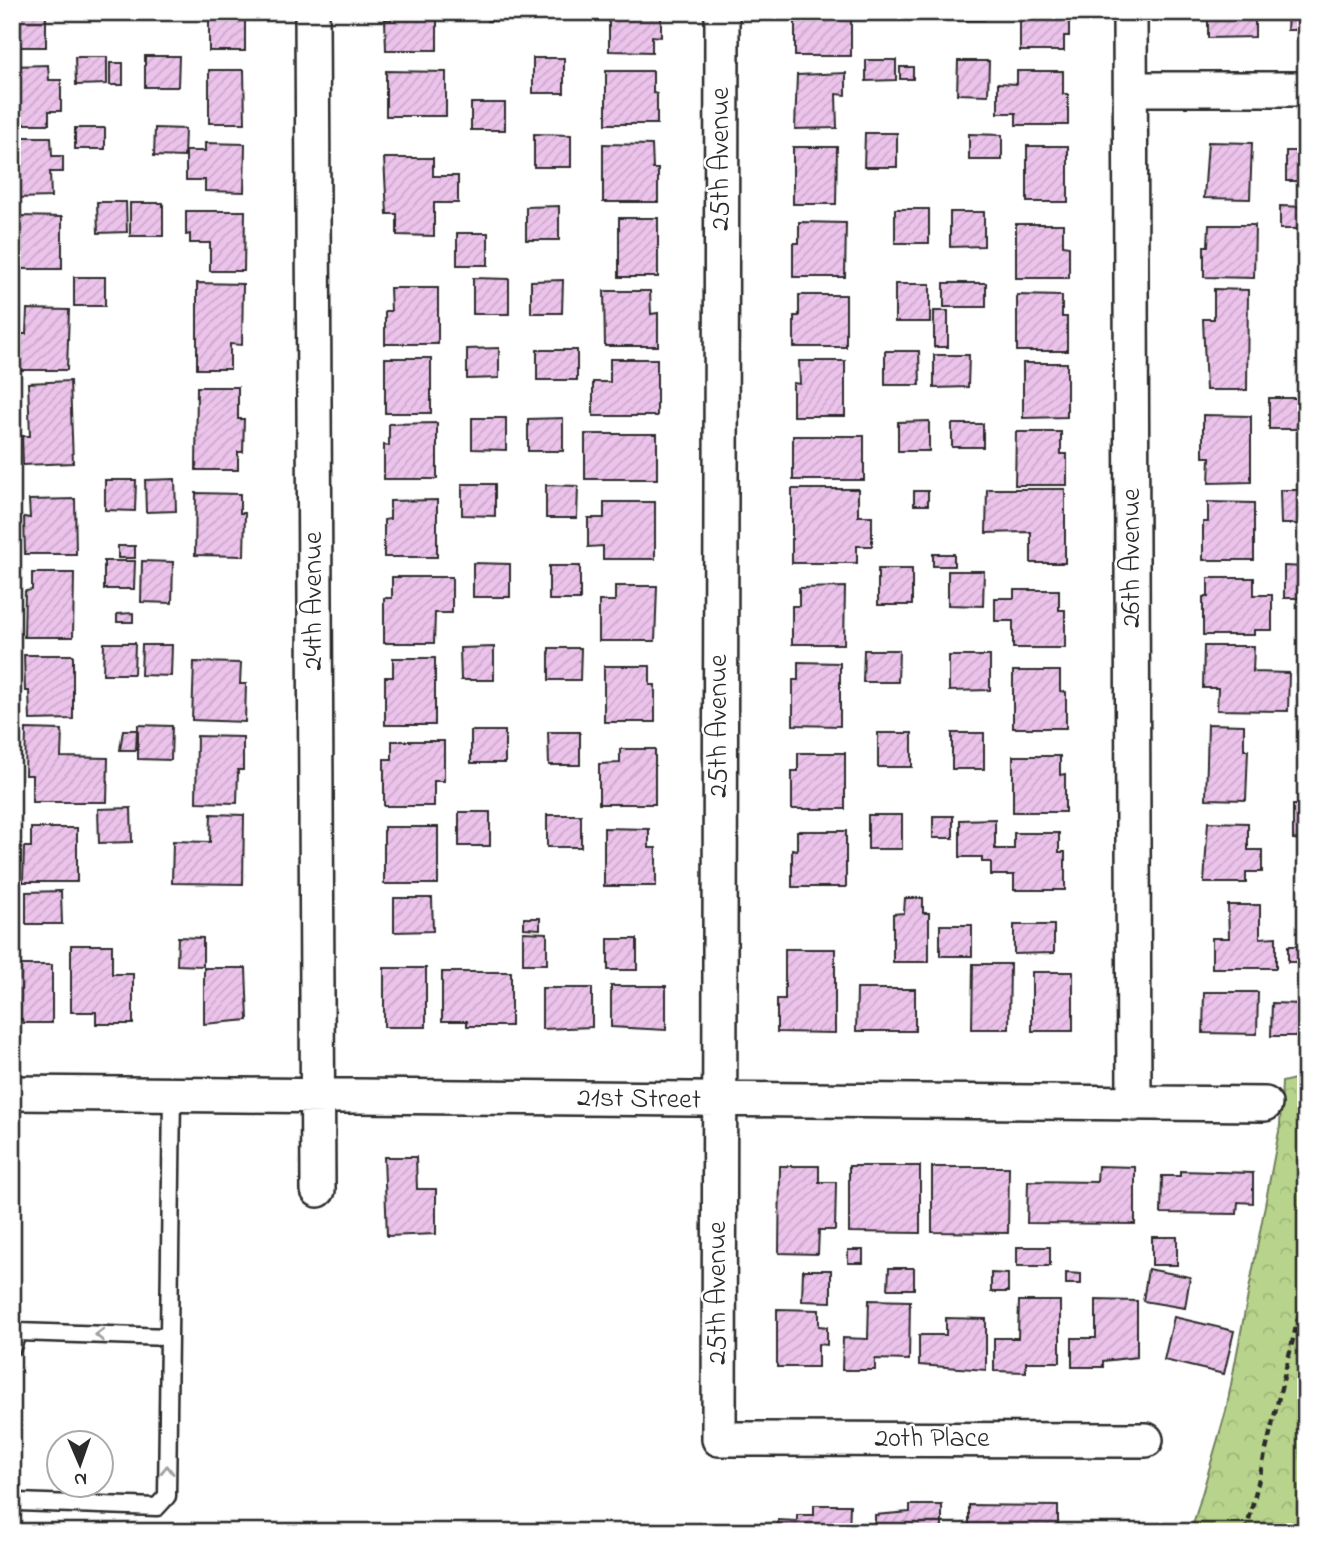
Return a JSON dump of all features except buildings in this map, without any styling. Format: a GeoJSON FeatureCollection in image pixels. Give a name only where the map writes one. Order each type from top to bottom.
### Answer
{"type":"FeatureCollection","features":[{"type":"Feature","properties":{"kind":"street","name":"24th Avenue"},"geometry":{"type":"LineString","coordinates":[[312,12],[317,1190]]}},
{"type":"Feature","properties":{"kind":"street","name":"25th Avenue"},"geometry":{"type":"LineString","coordinates":[[719,1439],[717,1102],[722,12]]}},
{"type":"Feature","properties":{"kind":"street","name":"26th Avenue"},"geometry":{"type":"LineString","coordinates":[[1130,12],[1134,1104]]}},
{"type":"Feature","properties":{"kind":"street"},"geometry":{"type":"LineString","coordinates":[[1131,89],[1306,89]]}},
{"type":"Feature","properties":{"kind":"street","name":"21st Street"},"geometry":{"type":"LineString","coordinates":[[12,1093],[315,1094],[717,1102],[1265,1104]]}},
{"type":"Feature","properties":{"kind":"street","name":"20th Place"},"geometry":{"type":"LineString","coordinates":[[719,1439],[1146,1440]]}},
{"type":"Feature","properties":{"kind":"lane"},"geometry":{"type":"LineString","coordinates":[[12,1493],[18,1502],[157,1507],[167,1496],[172,1094]]}},
{"type":"Feature","properties":{"kind":"lane"},"geometry":{"type":"LineString","coordinates":[[12,1347],[18,1332],[169,1337]]}},
{"type":"Feature","properties":{"kind":"path"},"geometry":{"type":"LineString","coordinates":[[1246,1532],[1306,1286]]}},
{"type":"Feature","properties":{"kind":"green space"},"geometry":{"type":"Polygon","coordinates":[[[1306,1011],[1306,1532],[1191,1532],[1226,1411],[1280,1126],[1282,1082],[1295,1079],[1306,1011]]]}}]}
